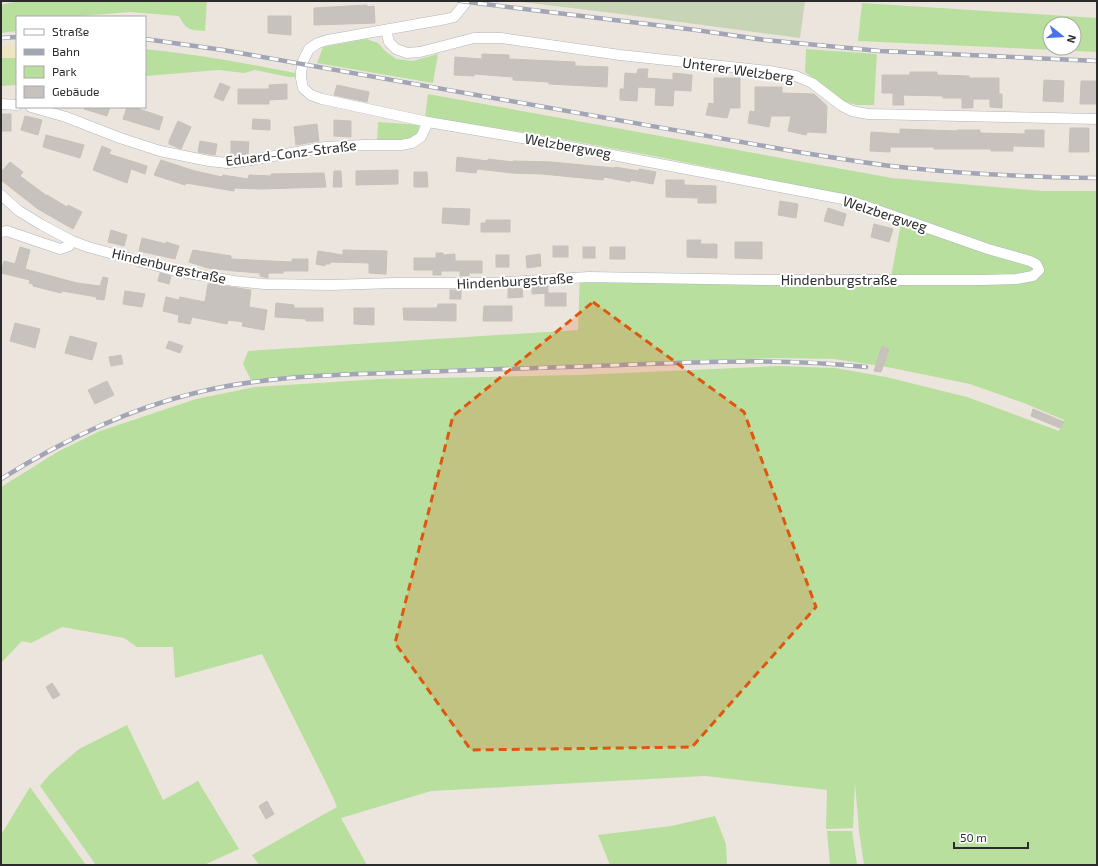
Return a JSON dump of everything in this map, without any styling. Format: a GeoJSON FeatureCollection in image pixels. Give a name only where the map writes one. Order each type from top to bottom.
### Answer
{"type":"FeatureCollection","features":[{"type":"Feature","properties":{"kind":"street","name":"Welzbergweg"},"geometry":{"type":"LineString","coordinates":[[467,1],[454,16],[446,19],[328,40],[313,45],[306,53],[303,61],[301,78],[303,88],[311,95],[322,99],[428,122],[534,140],[848,200],[988,249],[1036,264]]}},
{"type":"Feature","properties":{"kind":"street","name":"Unterer Welzberg"},"geometry":{"type":"LineString","coordinates":[[386,30],[389,42],[396,49],[407,53],[420,52],[474,38],[501,38],[620,55],[796,76],[812,83],[842,106],[852,111],[868,114],[1097,119]]}},
{"type":"Feature","properties":{"kind":"street"},"geometry":{"type":"LineString","coordinates":[[1,104],[16,105]]}},
{"type":"Feature","properties":{"kind":"street","name":"Eduard-Conz-Straße"},"geometry":{"type":"LineString","coordinates":[[34,108],[66,117],[120,138],[160,151],[209,162],[252,160],[325,147],[364,145],[401,146],[412,143],[421,137],[428,122]]}},
{"type":"Feature","properties":{"kind":"street","name":"Hindenburgstraße"},"geometry":{"type":"LineString","coordinates":[[1,195],[19,211],[72,241],[88,248],[176,271],[234,281],[264,284],[331,285],[490,283],[588,277],[766,280],[982,280],[1016,279],[1033,276],[1038,270],[1036,264]]}},
{"type":"Feature","properties":{"kind":"street"},"geometry":{"type":"LineString","coordinates":[[1,232],[7,231],[60,249],[69,246],[72,241]]}},
{"type":"Feature","properties":{"kind":"highlighted area"},"geometry":{"type":"Polygon","coordinates":[[[593,302],[744,412],[816,607],[692,747],[471,750],[395,643],[453,416],[593,302]]]}},
{"type":"Feature","properties":{"kind":"green space"},"geometry":{"type":"Polygon","coordinates":[[[18,1],[207,1],[205,31],[186,27],[179,16],[130,12],[79,16],[16,16],[16,31],[1,33],[1,5],[18,1]]]}},
{"type":"Feature","properties":{"kind":"green space"},"geometry":{"type":"Polygon","coordinates":[[[513,1],[805,1],[800,38],[513,1]]]}},
{"type":"Feature","properties":{"kind":"green space"},"geometry":{"type":"Polygon","coordinates":[[[862,3],[1066,16],[1042,16],[1042,49],[858,41],[862,3]]]}},
{"type":"Feature","properties":{"kind":"green space"},"geometry":{"type":"Polygon","coordinates":[[[1082,17],[1097,18],[1097,52],[1082,51],[1082,17]]]}},
{"type":"Feature","properties":{"kind":"green space"},"geometry":{"type":"Polygon","coordinates":[[[366,39],[378,43],[384,50],[396,59],[413,61],[438,54],[433,83],[317,63],[323,47],[366,39]]]}},
{"type":"Feature","properties":{"kind":"green space"},"geometry":{"type":"Polygon","coordinates":[[[146,49],[201,56],[258,66],[295,73],[295,77],[255,70],[244,73],[219,70],[146,76],[146,49]]]}},
{"type":"Feature","properties":{"kind":"green space"},"geometry":{"type":"Polygon","coordinates":[[[806,49],[877,54],[874,105],[856,105],[844,101],[805,72],[806,49]]]}},
{"type":"Feature","properties":{"kind":"green space"},"geometry":{"type":"Polygon","coordinates":[[[1,58],[16,58],[16,85],[1,86],[1,58]]]}},
{"type":"Feature","properties":{"kind":"green space"},"geometry":{"type":"Polygon","coordinates":[[[428,94],[892,178],[1042,191],[1097,191],[1097,865],[864,865],[859,831],[855,783],[853,828],[826,829],[827,790],[705,776],[431,791],[341,818],[367,865],[259,865],[252,855],[337,807],[262,654],[175,678],[173,647],[137,647],[124,638],[62,627],[31,643],[22,641],[1,663],[1,487],[59,451],[100,431],[196,399],[255,387],[380,379],[579,375],[778,366],[835,368],[886,377],[967,397],[1059,431],[1064,420],[1024,403],[970,384],[887,367],[834,359],[778,358],[381,371],[251,380],[243,364],[248,351],[578,330],[580,272],[891,277],[901,223],[849,196],[659,157],[535,134],[425,117],[428,94]]]}},
{"type":"Feature","properties":{"kind":"green space"},"geometry":{"type":"Polygon","coordinates":[[[378,122],[419,125],[418,133],[410,140],[377,142],[378,122]]]}},
{"type":"Feature","properties":{"kind":"green space"},"geometry":{"type":"Polygon","coordinates":[[[127,725],[163,800],[198,781],[239,849],[204,865],[96,865],[40,786],[50,774],[79,749],[127,725]]]}},
{"type":"Feature","properties":{"kind":"green space"},"geometry":{"type":"Polygon","coordinates":[[[30,787],[86,865],[1,865],[1,835],[30,787]]]}},
{"type":"Feature","properties":{"kind":"green space"},"geometry":{"type":"Polygon","coordinates":[[[715,816],[726,844],[727,865],[610,865],[598,835],[671,826],[715,816]]]}},
{"type":"Feature","properties":{"kind":"green space"},"geometry":{"type":"Polygon","coordinates":[[[827,831],[852,831],[857,865],[830,865],[827,831]]]}},
{"type":"Feature","properties":{"kind":"sand"},"geometry":{"type":"Polygon","coordinates":[[[16,44],[16,58],[1,58],[1,46],[16,44]]]}},
{"type":"Feature","properties":{"kind":"building"},"geometry":{"type":"Polygon","coordinates":[[[367,5],[367,7],[374,6],[375,23],[314,25],[314,8],[367,5]]]}},
{"type":"Feature","properties":{"kind":"building"},"geometry":{"type":"Polygon","coordinates":[[[268,16],[291,16],[291,35],[268,33],[268,16]]]}},
{"type":"Feature","properties":{"kind":"building"},"geometry":{"type":"Polygon","coordinates":[[[482,54],[509,55],[509,59],[575,62],[575,66],[608,67],[607,87],[549,84],[549,82],[513,80],[513,77],[474,74],[474,76],[454,75],[455,57],[482,59],[482,54]]]}},
{"type":"Feature","properties":{"kind":"building"},"geometry":{"type":"Polygon","coordinates":[[[638,69],[648,69],[647,78],[673,80],[673,73],[692,75],[691,91],[674,90],[673,106],[655,105],[656,88],[638,87],[637,101],[620,100],[620,89],[624,89],[625,73],[637,74],[638,69]]]}},
{"type":"Feature","properties":{"kind":"building"},"geometry":{"type":"Polygon","coordinates":[[[910,72],[937,72],[937,75],[969,76],[969,78],[999,78],[999,94],[1002,94],[1002,108],[990,107],[990,99],[973,99],[973,108],[962,108],[962,98],[943,98],[943,96],[903,95],[904,105],[893,105],[893,93],[882,93],[882,75],[910,75],[910,72]]]}},
{"type":"Feature","properties":{"kind":"building"},"geometry":{"type":"Polygon","coordinates":[[[714,78],[740,78],[740,108],[730,108],[727,118],[706,115],[709,103],[714,104],[714,78]]]}},
{"type":"Feature","properties":{"kind":"building"},"geometry":{"type":"Polygon","coordinates":[[[1044,80],[1064,81],[1063,102],[1043,101],[1044,80]]]}},
{"type":"Feature","properties":{"kind":"building"},"geometry":{"type":"Polygon","coordinates":[[[1081,81],[1097,81],[1097,104],[1080,104],[1081,81]]]}},
{"type":"Feature","properties":{"kind":"building"},"geometry":{"type":"Polygon","coordinates":[[[220,83],[230,87],[223,101],[214,97],[220,83]]]}},
{"type":"Feature","properties":{"kind":"building"},"geometry":{"type":"Polygon","coordinates":[[[287,84],[287,99],[269,100],[269,104],[238,104],[238,89],[269,89],[269,85],[287,84]]]}},
{"type":"Feature","properties":{"kind":"building"},"geometry":{"type":"Polygon","coordinates":[[[337,85],[369,92],[367,102],[334,95],[337,85]]]}},
{"type":"Feature","properties":{"kind":"building"},"geometry":{"type":"Polygon","coordinates":[[[755,87],[782,87],[782,93],[814,94],[827,106],[826,133],[807,132],[806,135],[788,131],[791,116],[771,116],[769,127],[748,123],[750,111],[755,112],[755,87]]]}},
{"type":"Feature","properties":{"kind":"building"},"geometry":{"type":"Polygon","coordinates":[[[84,108],[110,108],[107,116],[84,108]]]}},
{"type":"Feature","properties":{"kind":"building"},"geometry":{"type":"Polygon","coordinates":[[[127,108],[136,108],[163,117],[159,130],[123,119],[127,108]]]}},
{"type":"Feature","properties":{"kind":"building"},"geometry":{"type":"Polygon","coordinates":[[[1,114],[11,114],[11,131],[1,131],[1,114]]]}},
{"type":"Feature","properties":{"kind":"building"},"geometry":{"type":"Polygon","coordinates":[[[25,116],[42,120],[38,135],[21,130],[25,116]]]}},
{"type":"Feature","properties":{"kind":"building"},"geometry":{"type":"Polygon","coordinates":[[[253,119],[270,120],[270,130],[252,129],[253,119]]]}},
{"type":"Feature","properties":{"kind":"building"},"geometry":{"type":"Polygon","coordinates":[[[334,120],[351,121],[351,137],[334,136],[334,120]]]}},
{"type":"Feature","properties":{"kind":"building"},"geometry":{"type":"Polygon","coordinates":[[[178,121],[191,127],[181,149],[169,144],[178,121]]]}},
{"type":"Feature","properties":{"kind":"building"},"geometry":{"type":"Polygon","coordinates":[[[317,124],[319,141],[296,145],[294,127],[317,124]]]}},
{"type":"Feature","properties":{"kind":"building"},"geometry":{"type":"Polygon","coordinates":[[[1070,128],[1089,128],[1089,152],[1069,152],[1070,128]]]}},
{"type":"Feature","properties":{"kind":"building"},"geometry":{"type":"Polygon","coordinates":[[[900,129],[957,131],[980,130],[980,133],[1025,134],[1025,130],[1044,130],[1044,147],[1013,146],[1013,151],[991,151],[991,149],[890,147],[890,152],[870,151],[871,132],[900,134],[900,129]]]}},
{"type":"Feature","properties":{"kind":"building"},"geometry":{"type":"Polygon","coordinates":[[[46,135],[84,145],[80,158],[43,147],[46,135]]]}},
{"type":"Feature","properties":{"kind":"building"},"geometry":{"type":"Polygon","coordinates":[[[200,141],[217,144],[215,155],[198,152],[200,141]]]}},
{"type":"Feature","properties":{"kind":"building"},"geometry":{"type":"Polygon","coordinates":[[[231,141],[249,142],[248,154],[231,156],[231,141]]]}},
{"type":"Feature","properties":{"kind":"building"},"geometry":{"type":"Polygon","coordinates":[[[102,146],[111,150],[109,154],[147,166],[145,174],[131,169],[127,183],[93,170],[102,146]]]}},
{"type":"Feature","properties":{"kind":"building"},"geometry":{"type":"Polygon","coordinates":[[[457,157],[488,161],[488,159],[513,162],[551,162],[615,167],[639,171],[639,169],[656,172],[653,184],[631,180],[630,182],[604,177],[603,180],[477,169],[476,173],[456,171],[457,157]]]}},
{"type":"Feature","properties":{"kind":"building"},"geometry":{"type":"Polygon","coordinates":[[[161,160],[195,171],[222,177],[223,175],[248,179],[249,175],[271,176],[271,174],[324,173],[326,187],[261,189],[234,188],[234,191],[186,183],[185,185],[154,175],[161,160]]]}},
{"type":"Feature","properties":{"kind":"building"},"geometry":{"type":"Polygon","coordinates":[[[10,162],[23,172],[20,176],[47,196],[67,207],[68,205],[82,212],[73,229],[38,209],[1,180],[1,172],[10,162]]]}},
{"type":"Feature","properties":{"kind":"building"},"geometry":{"type":"Polygon","coordinates":[[[398,170],[398,184],[356,185],[356,171],[398,170]]]}},
{"type":"Feature","properties":{"kind":"building"},"geometry":{"type":"Polygon","coordinates":[[[334,171],[341,171],[342,187],[333,187],[334,171]]]}},
{"type":"Feature","properties":{"kind":"building"},"geometry":{"type":"Polygon","coordinates":[[[414,172],[427,172],[428,187],[414,187],[414,172]]]}},
{"type":"Feature","properties":{"kind":"building"},"geometry":{"type":"Polygon","coordinates":[[[666,180],[684,180],[684,185],[716,186],[716,203],[698,203],[698,198],[666,197],[666,180]]]}},
{"type":"Feature","properties":{"kind":"building"},"geometry":{"type":"Polygon","coordinates":[[[780,201],[798,204],[796,218],[778,215],[780,201]]]}},
{"type":"Feature","properties":{"kind":"building"},"geometry":{"type":"Polygon","coordinates":[[[443,208],[470,209],[469,225],[442,223],[443,208]]]}},
{"type":"Feature","properties":{"kind":"building"},"geometry":{"type":"Polygon","coordinates":[[[828,208],[846,214],[843,226],[824,221],[828,208]]]}},
{"type":"Feature","properties":{"kind":"building"},"geometry":{"type":"Polygon","coordinates":[[[486,220],[510,220],[510,232],[481,232],[481,223],[486,223],[486,220]]]}},
{"type":"Feature","properties":{"kind":"building"},"geometry":{"type":"Polygon","coordinates":[[[874,224],[893,229],[889,242],[871,237],[874,224]]]}},
{"type":"Feature","properties":{"kind":"building"},"geometry":{"type":"Polygon","coordinates":[[[111,230],[127,235],[124,246],[108,242],[111,230]]]}},
{"type":"Feature","properties":{"kind":"building"},"geometry":{"type":"Polygon","coordinates":[[[142,238],[179,246],[175,259],[139,251],[142,238]]]}},
{"type":"Feature","properties":{"kind":"building"},"geometry":{"type":"Polygon","coordinates":[[[687,240],[701,240],[700,244],[717,244],[717,258],[687,257],[687,240]]]}},
{"type":"Feature","properties":{"kind":"building"},"geometry":{"type":"Polygon","coordinates":[[[735,242],[762,242],[762,259],[735,258],[735,242]]]}},
{"type":"Feature","properties":{"kind":"building"},"geometry":{"type":"Polygon","coordinates":[[[553,246],[568,246],[568,257],[553,257],[553,246]]]}},
{"type":"Feature","properties":{"kind":"building"},"geometry":{"type":"Polygon","coordinates":[[[20,247],[30,250],[25,269],[77,283],[100,286],[103,277],[108,278],[104,300],[96,299],[97,297],[62,291],[61,293],[33,286],[33,284],[29,283],[30,280],[1,273],[4,261],[15,264],[20,247]]]}},
{"type":"Feature","properties":{"kind":"building"},"geometry":{"type":"Polygon","coordinates":[[[583,247],[595,247],[595,258],[583,258],[583,247]]]}},
{"type":"Feature","properties":{"kind":"building"},"geometry":{"type":"Polygon","coordinates":[[[610,247],[625,247],[625,259],[610,259],[610,247]]]}},
{"type":"Feature","properties":{"kind":"building"},"geometry":{"type":"Polygon","coordinates":[[[193,250],[231,256],[231,259],[292,262],[292,259],[308,259],[308,271],[283,271],[283,273],[268,273],[268,278],[260,276],[260,273],[208,268],[189,262],[193,250]]]}},
{"type":"Feature","properties":{"kind":"building"},"geometry":{"type":"Polygon","coordinates":[[[343,250],[387,251],[386,274],[369,273],[369,263],[330,262],[330,264],[325,264],[325,266],[316,264],[318,251],[343,255],[343,250]]]}},
{"type":"Feature","properties":{"kind":"building"},"geometry":{"type":"Polygon","coordinates":[[[436,253],[443,253],[443,255],[455,254],[455,261],[482,261],[482,273],[469,273],[469,276],[460,276],[460,271],[441,271],[441,275],[433,275],[433,270],[414,270],[414,258],[436,258],[436,253]]]}},
{"type":"Feature","properties":{"kind":"building"},"geometry":{"type":"Polygon","coordinates":[[[540,254],[541,266],[527,268],[526,256],[540,254]]]}},
{"type":"Feature","properties":{"kind":"building"},"geometry":{"type":"Polygon","coordinates":[[[496,255],[509,255],[509,267],[496,267],[496,255]]]}},
{"type":"Feature","properties":{"kind":"building"},"geometry":{"type":"Polygon","coordinates":[[[160,273],[171,276],[169,284],[158,281],[160,273]]]}},
{"type":"Feature","properties":{"kind":"building"},"geometry":{"type":"Polygon","coordinates":[[[208,284],[251,290],[249,307],[267,310],[264,330],[242,326],[243,322],[228,320],[227,324],[192,317],[190,324],[178,322],[179,315],[163,311],[166,297],[179,300],[180,297],[205,302],[208,284]]]}},
{"type":"Feature","properties":{"kind":"building"},"geometry":{"type":"Polygon","coordinates":[[[548,286],[548,293],[532,294],[532,287],[548,286]]]}},
{"type":"Feature","properties":{"kind":"building"},"geometry":{"type":"Polygon","coordinates":[[[508,288],[522,288],[523,297],[508,298],[508,288]]]}},
{"type":"Feature","properties":{"kind":"building"},"geometry":{"type":"Polygon","coordinates":[[[450,290],[461,290],[461,299],[450,299],[450,290]]]}},
{"type":"Feature","properties":{"kind":"building"},"geometry":{"type":"Polygon","coordinates":[[[125,291],[145,294],[142,307],[123,304],[125,291]]]}},
{"type":"Feature","properties":{"kind":"building"},"geometry":{"type":"Polygon","coordinates":[[[545,293],[566,293],[566,306],[545,306],[545,293]]]}},
{"type":"Feature","properties":{"kind":"building"},"geometry":{"type":"Polygon","coordinates":[[[276,303],[294,305],[294,308],[323,308],[323,321],[306,321],[306,319],[275,317],[276,303]]]}},
{"type":"Feature","properties":{"kind":"building"},"geometry":{"type":"Polygon","coordinates":[[[438,304],[456,304],[456,321],[404,320],[403,308],[437,308],[438,304]]]}},
{"type":"Feature","properties":{"kind":"building"},"geometry":{"type":"Polygon","coordinates":[[[484,306],[512,306],[512,321],[483,321],[484,306]]]}},
{"type":"Feature","properties":{"kind":"building"},"geometry":{"type":"Polygon","coordinates":[[[354,308],[374,308],[374,325],[354,324],[354,308]]]}},
{"type":"Feature","properties":{"kind":"building"},"geometry":{"type":"Polygon","coordinates":[[[15,323],[40,329],[35,348],[10,341],[15,323]]]}},
{"type":"Feature","properties":{"kind":"building"},"geometry":{"type":"Polygon","coordinates":[[[70,336],[97,343],[92,360],[65,353],[70,336]]]}},
{"type":"Feature","properties":{"kind":"building"},"geometry":{"type":"Polygon","coordinates":[[[169,341],[183,346],[180,353],[166,348],[169,341]]]}},
{"type":"Feature","properties":{"kind":"building"},"geometry":{"type":"Polygon","coordinates":[[[882,346],[889,349],[881,372],[874,371],[882,346]]]}},
{"type":"Feature","properties":{"kind":"building"},"geometry":{"type":"Polygon","coordinates":[[[121,355],[123,364],[111,366],[109,357],[121,355]]]}},
{"type":"Feature","properties":{"kind":"building"},"geometry":{"type":"Polygon","coordinates":[[[107,381],[114,395],[95,404],[88,390],[107,381]]]}},
{"type":"Feature","properties":{"kind":"building"},"geometry":{"type":"Polygon","coordinates":[[[1033,409],[1064,422],[1060,428],[1031,416],[1033,409]]]}},
{"type":"Feature","properties":{"kind":"building"},"geometry":{"type":"Polygon","coordinates":[[[52,683],[60,695],[53,699],[46,687],[52,683]]]}},
{"type":"Feature","properties":{"kind":"building"},"geometry":{"type":"Polygon","coordinates":[[[267,801],[274,814],[266,819],[259,806],[267,801]]]}},
{"type":"Feature","properties":{"kind":"railway"},"geometry":{"type":"LineString","coordinates":[[460,1],[765,40],[880,51],[1097,61]]}},
{"type":"Feature","properties":{"kind":"railway"},"geometry":{"type":"LineString","coordinates":[[1,38],[16,37]]}},
{"type":"Feature","properties":{"kind":"railway"},"geometry":{"type":"LineString","coordinates":[[146,39],[223,50],[856,161],[917,169],[968,173],[1097,178]]}},
{"type":"Feature","properties":{"kind":"railway"},"geometry":{"type":"LineString","coordinates":[[1,479],[47,452],[95,428],[144,408],[195,393],[243,383],[341,375],[753,361],[866,367]]}}]}
